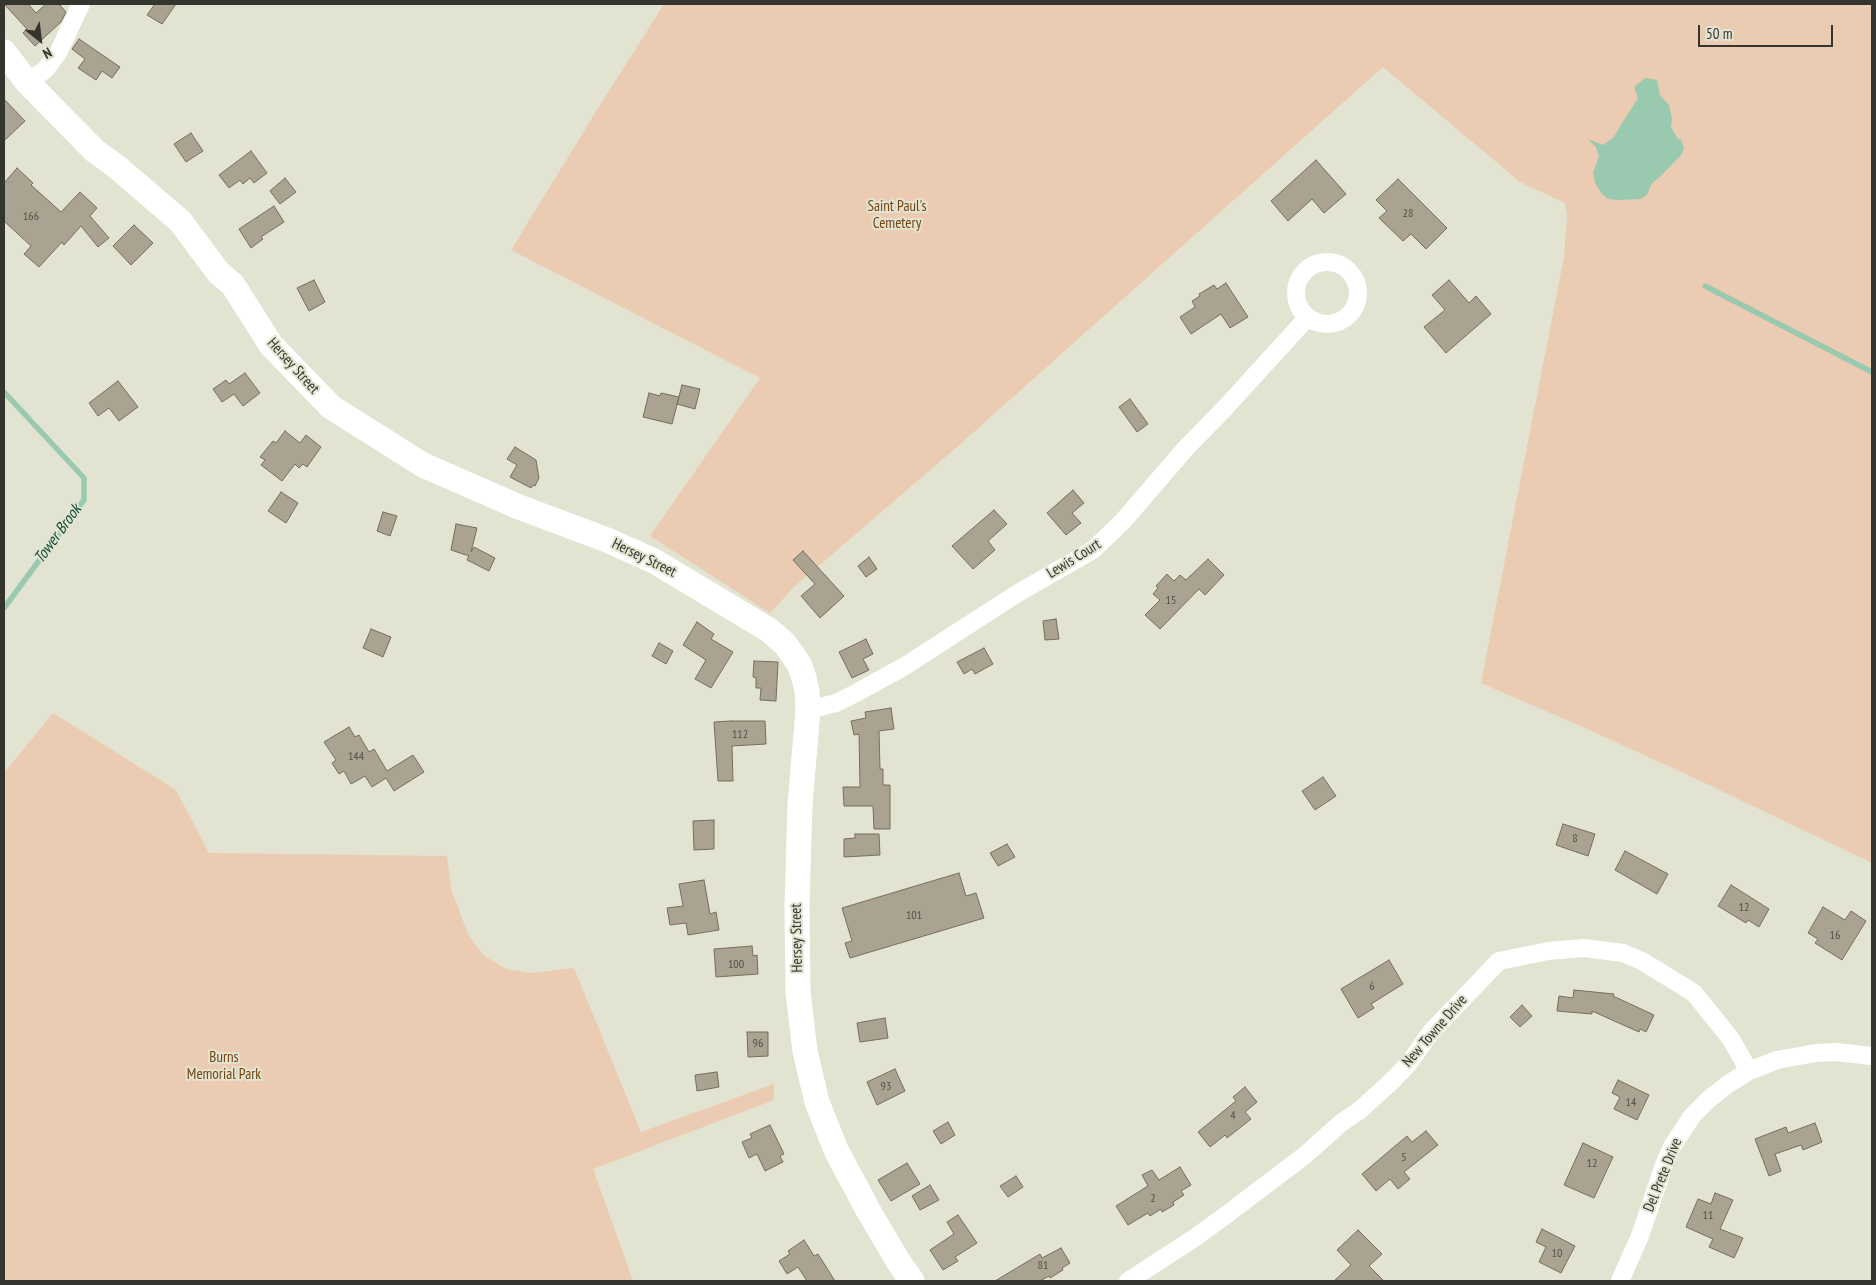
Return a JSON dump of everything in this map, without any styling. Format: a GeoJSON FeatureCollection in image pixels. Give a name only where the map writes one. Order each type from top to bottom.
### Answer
{"type":"FeatureCollection","features":[{"type":"Feature","properties":{"kind":"street"},"geometry":{"type":"LineString","coordinates":[[27,82],[45,70],[58,53],[81,4]]}},
{"type":"Feature","properties":{"kind":"street","name":"Hersey Street"},"geometry":{"type":"LineString","coordinates":[[4,52],[27,82],[95,151],[117,167],[180,222],[218,272],[233,285],[271,345],[331,407],[424,465],[519,507],[606,540],[654,561],[754,620],[769,630],[784,644],[800,666],[807,691],[808,710],[800,805],[796,906],[798,992],[805,1051],[817,1102],[836,1150],[868,1210],[912,1281]]}},
{"type":"Feature","properties":{"kind":"street","name":"Lewis Court"},"geometry":{"type":"LineString","coordinates":[[808,710],[836,703],[905,666],[1018,593],[1093,550],[1123,521],[1186,448],[1226,408],[1307,318]]}},
{"type":"Feature","properties":{"kind":"street","name":"New Towne Drive"},"geometry":{"type":"LineString","coordinates":[[1128,1281],[1215,1223],[1291,1166],[1360,1110],[1393,1080],[1431,1032],[1500,961],[1548,951],[1584,948],[1623,953],[1642,961],[1694,993],[1731,1039],[1749,1071]]}},
{"type":"Feature","properties":{"kind":"street","name":"Del Prete Drive"},"geometry":{"type":"LineString","coordinates":[[1620,1281],[1640,1236],[1665,1162],[1682,1130],[1692,1116],[1708,1100],[1728,1084],[1749,1071],[1777,1060],[1816,1054],[1855,1053],[1872,1056]]}},
{"type":"Feature","properties":{"kind":"green space","name":"Saint Paul's Cemetery"},"geometry":{"type":"Polygon","coordinates":[[[664,4],[1872,4],[1872,863],[1690,776],[1481,683],[1564,257],[1567,215],[1565,203],[1520,182],[1383,67],[957,447],[794,587],[770,613],[650,536],[760,378],[511,250],[664,4]]]}},
{"type":"Feature","properties":{"kind":"green space","name":"Burns Memorial Park"},"geometry":{"type":"Polygon","coordinates":[[[53,713],[176,790],[209,853],[447,856],[451,889],[468,934],[483,955],[506,969],[532,973],[574,968],[641,1132],[774,1084],[774,1100],[593,1169],[633,1281],[4,1281],[4,773],[53,713]]]}},
{"type":"Feature","properties":{"kind":"shaded area"},"geometry":{"type":"Polygon","coordinates":[[[1645,78],[1657,80],[1660,95],[1669,105],[1672,119],[1671,127],[1684,147],[1682,154],[1652,183],[1647,195],[1641,199],[1608,199],[1601,193],[1595,183],[1593,172],[1599,157],[1596,147],[1588,139],[1603,145],[1613,138],[1638,98],[1634,87],[1645,78]]]}},
{"type":"Feature","properties":{"kind":"building"},"geometry":{"type":"Polygon","coordinates":[[[4,4],[28,4],[36,13],[46,4],[59,4],[66,12],[61,22],[35,46],[23,33],[27,29],[4,4]]]}},
{"type":"Feature","properties":{"kind":"building"},"geometry":{"type":"Polygon","coordinates":[[[155,4],[176,4],[162,24],[147,15],[155,4]]]}},
{"type":"Feature","properties":{"kind":"building"},"geometry":{"type":"Polygon","coordinates":[[[79,39],[120,67],[112,78],[102,71],[96,80],[78,68],[85,59],[72,49],[79,39]]]}},
{"type":"Feature","properties":{"kind":"building"},"geometry":{"type":"Polygon","coordinates":[[[4,99],[25,121],[4,141],[4,99]]]}},
{"type":"Feature","properties":{"kind":"building"},"geometry":{"type":"Polygon","coordinates":[[[191,133],[203,151],[186,162],[174,144],[191,133]]]}},
{"type":"Feature","properties":{"kind":"building"},"geometry":{"type":"Polygon","coordinates":[[[251,151],[267,173],[254,183],[250,178],[243,184],[240,180],[229,188],[219,175],[251,151]]]}},
{"type":"Feature","properties":{"kind":"building"},"geometry":{"type":"Polygon","coordinates":[[[1316,160],[1346,194],[1324,213],[1312,199],[1288,221],[1271,201],[1316,160]]]}},
{"type":"Feature","properties":{"kind":"building"},"geometry":{"type":"Polygon","coordinates":[[[17,168],[33,183],[31,185],[61,212],[80,192],[97,208],[90,216],[109,238],[98,247],[81,226],[64,245],[62,242],[39,267],[24,254],[31,246],[4,221],[4,183],[17,168]]]}},
{"type":"Feature","properties":{"kind":"building"},"geometry":{"type":"Polygon","coordinates":[[[285,178],[296,192],[280,204],[270,191],[285,178]]]}},
{"type":"Feature","properties":{"kind":"building"},"geometry":{"type":"Polygon","coordinates":[[[1398,179],[1447,228],[1426,249],[1411,234],[1403,241],[1379,218],[1387,211],[1376,200],[1398,179]]]}},
{"type":"Feature","properties":{"kind":"building"},"geometry":{"type":"Polygon","coordinates":[[[274,206],[284,222],[261,237],[263,239],[251,248],[239,229],[274,206]]]}},
{"type":"Feature","properties":{"kind":"building"},"geometry":{"type":"Polygon","coordinates":[[[134,225],[153,243],[131,265],[113,246],[134,225]]]}},
{"type":"Feature","properties":{"kind":"building"},"geometry":{"type":"Polygon","coordinates":[[[314,280],[325,302],[309,311],[297,288],[314,280]]]}},
{"type":"Feature","properties":{"kind":"building"},"geometry":{"type":"Polygon","coordinates":[[[1449,280],[1469,303],[1476,296],[1491,314],[1446,353],[1424,327],[1445,310],[1432,295],[1449,280]]]}},
{"type":"Feature","properties":{"kind":"building"},"geometry":{"type":"Polygon","coordinates":[[[1226,283],[1248,317],[1230,328],[1221,314],[1191,334],[1180,317],[1195,307],[1192,301],[1200,296],[1199,294],[1214,285],[1217,289],[1226,283]]]}},
{"type":"Feature","properties":{"kind":"building"},"geometry":{"type":"Polygon","coordinates":[[[245,373],[260,393],[243,406],[234,394],[222,402],[213,389],[226,380],[229,384],[245,373]]]}},
{"type":"Feature","properties":{"kind":"building"},"geometry":{"type":"Polygon","coordinates":[[[118,381],[138,407],[119,421],[109,408],[98,416],[89,403],[118,381]]]}},
{"type":"Feature","properties":{"kind":"building"},"geometry":{"type":"Polygon","coordinates":[[[682,385],[700,389],[695,409],[677,404],[682,385]]]}},
{"type":"Feature","properties":{"kind":"building"},"geometry":{"type":"Polygon","coordinates":[[[649,393],[660,396],[661,393],[679,397],[672,424],[643,417],[649,393]]]}},
{"type":"Feature","properties":{"kind":"building"},"geometry":{"type":"Polygon","coordinates":[[[1130,399],[1148,424],[1137,432],[1119,407],[1130,399]]]}},
{"type":"Feature","properties":{"kind":"building"},"geometry":{"type":"Polygon","coordinates":[[[285,431],[300,443],[306,435],[321,447],[307,467],[303,464],[299,468],[295,464],[282,481],[261,465],[265,460],[260,457],[273,441],[276,443],[285,431]]]}},
{"type":"Feature","properties":{"kind":"building"},"geometry":{"type":"Polygon","coordinates":[[[515,447],[536,460],[539,478],[535,486],[533,485],[531,488],[510,477],[517,465],[507,459],[515,447]]]}},
{"type":"Feature","properties":{"kind":"building"},"geometry":{"type":"Polygon","coordinates":[[[1073,490],[1084,503],[1072,513],[1081,523],[1066,535],[1047,513],[1073,490]]]}},
{"type":"Feature","properties":{"kind":"building"},"geometry":{"type":"Polygon","coordinates":[[[281,492],[298,503],[286,523],[268,511],[281,492]]]}},
{"type":"Feature","properties":{"kind":"building"},"geometry":{"type":"Polygon","coordinates":[[[994,510],[1007,524],[988,541],[995,550],[973,569],[952,546],[994,510]]]}},
{"type":"Feature","properties":{"kind":"building"},"geometry":{"type":"Polygon","coordinates":[[[383,512],[397,516],[390,536],[377,531],[383,512]]]}},
{"type":"Feature","properties":{"kind":"building"},"geometry":{"type":"Polygon","coordinates":[[[456,524],[477,528],[471,552],[474,547],[495,558],[489,571],[467,560],[469,556],[451,550],[456,524]]]}},
{"type":"Feature","properties":{"kind":"building"},"geometry":{"type":"Polygon","coordinates":[[[803,551],[844,596],[820,618],[801,596],[815,584],[793,560],[803,551]]]}},
{"type":"Feature","properties":{"kind":"building"},"geometry":{"type":"Polygon","coordinates":[[[869,557],[877,569],[866,577],[858,566],[869,557]]]}},
{"type":"Feature","properties":{"kind":"building"},"geometry":{"type":"Polygon","coordinates":[[[1208,559],[1224,575],[1205,595],[1199,589],[1160,629],[1145,615],[1160,600],[1153,594],[1158,588],[1156,586],[1167,574],[1174,581],[1180,575],[1186,580],[1208,559]]]}},
{"type":"Feature","properties":{"kind":"building"},"geometry":{"type":"Polygon","coordinates":[[[1056,619],[1059,639],[1045,640],[1043,621],[1056,619]]]}},
{"type":"Feature","properties":{"kind":"building"},"geometry":{"type":"Polygon","coordinates":[[[697,622],[714,634],[711,639],[733,652],[711,688],[695,679],[706,660],[683,645],[697,622]]]}},
{"type":"Feature","properties":{"kind":"building"},"geometry":{"type":"Polygon","coordinates":[[[371,629],[391,637],[383,657],[363,648],[371,629]]]}},
{"type":"Feature","properties":{"kind":"building"},"geometry":{"type":"Polygon","coordinates":[[[866,639],[873,654],[863,659],[869,670],[852,678],[839,652],[866,639]]]}},
{"type":"Feature","properties":{"kind":"building"},"geometry":{"type":"Polygon","coordinates":[[[659,643],[673,651],[666,664],[652,656],[659,643]]]}},
{"type":"Feature","properties":{"kind":"building"},"geometry":{"type":"Polygon","coordinates":[[[984,648],[993,664],[975,674],[972,669],[964,674],[957,662],[984,648]]]}},
{"type":"Feature","properties":{"kind":"building"},"geometry":{"type":"Polygon","coordinates":[[[754,661],[778,662],[776,701],[760,700],[761,688],[756,688],[756,678],[753,677],[754,661]]]}},
{"type":"Feature","properties":{"kind":"building"},"geometry":{"type":"Polygon","coordinates":[[[891,708],[894,729],[879,731],[880,769],[883,769],[883,785],[890,785],[890,829],[874,829],[873,806],[844,806],[843,787],[860,787],[859,734],[854,735],[851,721],[866,718],[865,712],[891,708]]]}},
{"type":"Feature","properties":{"kind":"building"},"geometry":{"type":"Polygon","coordinates":[[[765,721],[766,744],[732,746],[733,781],[718,781],[714,722],[765,721]]]}},
{"type":"Feature","properties":{"kind":"building"},"geometry":{"type":"Polygon","coordinates":[[[349,727],[355,737],[359,735],[369,752],[374,749],[387,771],[413,755],[424,772],[394,791],[386,778],[372,787],[365,776],[351,784],[344,771],[339,774],[332,763],[336,760],[324,742],[349,727]]]}},
{"type":"Feature","properties":{"kind":"building"},"geometry":{"type":"Polygon","coordinates":[[[1323,777],[1336,796],[1315,810],[1302,791],[1323,777]]]}},
{"type":"Feature","properties":{"kind":"building"},"geometry":{"type":"Polygon","coordinates":[[[714,820],[714,849],[694,850],[693,821],[714,820]]]}},
{"type":"Feature","properties":{"kind":"building"},"geometry":{"type":"Polygon","coordinates":[[[1563,824],[1595,834],[1588,856],[1556,845],[1563,824]]]}},
{"type":"Feature","properties":{"kind":"building"},"geometry":{"type":"Polygon","coordinates":[[[855,834],[879,834],[880,855],[844,857],[844,839],[855,838],[855,834]]]}},
{"type":"Feature","properties":{"kind":"building"},"geometry":{"type":"Polygon","coordinates":[[[1007,844],[1015,857],[998,866],[990,853],[1007,844]]]}},
{"type":"Feature","properties":{"kind":"building"},"geometry":{"type":"Polygon","coordinates":[[[1625,851],[1668,874],[1657,894],[1615,870],[1625,851]]]}},
{"type":"Feature","properties":{"kind":"building"},"geometry":{"type":"Polygon","coordinates":[[[959,873],[966,896],[976,893],[984,918],[850,958],[845,943],[852,941],[842,908],[959,873]]]}},
{"type":"Feature","properties":{"kind":"building"},"geometry":{"type":"Polygon","coordinates":[[[704,880],[710,914],[716,912],[719,930],[688,935],[686,923],[670,925],[667,908],[683,906],[679,884],[704,880]]]}},
{"type":"Feature","properties":{"kind":"building"},"geometry":{"type":"Polygon","coordinates":[[[1731,885],[1769,909],[1759,927],[1748,920],[1746,923],[1718,906],[1731,885]]]}},
{"type":"Feature","properties":{"kind":"building"},"geometry":{"type":"Polygon","coordinates":[[[1823,907],[1845,920],[1851,911],[1866,921],[1842,960],[1815,943],[1818,939],[1808,933],[1823,907]]]}},
{"type":"Feature","properties":{"kind":"building"},"geometry":{"type":"Polygon","coordinates":[[[752,946],[753,956],[757,955],[758,974],[716,977],[714,949],[752,946]]]}},
{"type":"Feature","properties":{"kind":"building"},"geometry":{"type":"Polygon","coordinates":[[[1389,960],[1403,984],[1371,1004],[1374,1008],[1358,1018],[1341,989],[1389,960]]]}},
{"type":"Feature","properties":{"kind":"building"},"geometry":{"type":"Polygon","coordinates":[[[1574,990],[1614,994],[1613,996],[1654,1015],[1646,1032],[1640,1029],[1639,1032],[1592,1011],[1592,1014],[1557,1011],[1559,996],[1573,998],[1574,990]]]}},
{"type":"Feature","properties":{"kind":"building"},"geometry":{"type":"Polygon","coordinates":[[[1522,1005],[1532,1016],[1520,1027],[1510,1017],[1522,1005]]]}},
{"type":"Feature","properties":{"kind":"building"},"geometry":{"type":"Polygon","coordinates":[[[885,1018],[888,1038],[860,1042],[857,1023],[885,1018]]]}},
{"type":"Feature","properties":{"kind":"building"},"geometry":{"type":"Polygon","coordinates":[[[747,1032],[768,1032],[768,1056],[748,1057],[747,1032]]]}},
{"type":"Feature","properties":{"kind":"building"},"geometry":{"type":"Polygon","coordinates":[[[895,1069],[905,1091],[877,1105],[867,1082],[895,1069]]]}},
{"type":"Feature","properties":{"kind":"building"},"geometry":{"type":"Polygon","coordinates":[[[717,1072],[719,1087],[697,1091],[695,1075],[717,1072]]]}},
{"type":"Feature","properties":{"kind":"building"},"geometry":{"type":"Polygon","coordinates":[[[1618,1080],[1649,1095],[1637,1120],[1614,1109],[1620,1097],[1612,1093],[1618,1080]]]}},
{"type":"Feature","properties":{"kind":"building"},"geometry":{"type":"Polygon","coordinates":[[[1245,1087],[1257,1102],[1245,1112],[1251,1119],[1227,1138],[1225,1135],[1210,1147],[1198,1132],[1236,1101],[1233,1097],[1245,1087]]]}},
{"type":"Feature","properties":{"kind":"building"},"geometry":{"type":"Polygon","coordinates":[[[948,1122],[955,1135],[941,1144],[933,1131],[948,1122]]]}},
{"type":"Feature","properties":{"kind":"building"},"geometry":{"type":"Polygon","coordinates":[[[1815,1123],[1822,1142],[1803,1150],[1801,1145],[1775,1154],[1781,1171],[1769,1176],[1755,1139],[1786,1127],[1788,1133],[1815,1123]]]}},
{"type":"Feature","properties":{"kind":"building"},"geometry":{"type":"Polygon","coordinates":[[[770,1125],[784,1154],[780,1156],[783,1162],[765,1171],[757,1154],[749,1158],[742,1142],[752,1138],[750,1134],[770,1125]]]}},
{"type":"Feature","properties":{"kind":"building"},"geometry":{"type":"Polygon","coordinates":[[[1426,1131],[1438,1145],[1404,1172],[1410,1179],[1398,1189],[1390,1179],[1376,1191],[1362,1174],[1407,1136],[1412,1142],[1426,1131]]]}},
{"type":"Feature","properties":{"kind":"building"},"geometry":{"type":"Polygon","coordinates":[[[1583,1143],[1613,1157],[1594,1198],[1564,1185],[1583,1143]]]}},
{"type":"Feature","properties":{"kind":"building"},"geometry":{"type":"Polygon","coordinates":[[[907,1163],[920,1184],[891,1201],[878,1180],[907,1163]]]}},
{"type":"Feature","properties":{"kind":"building"},"geometry":{"type":"Polygon","coordinates":[[[1180,1167],[1191,1185],[1181,1191],[1184,1195],[1173,1202],[1174,1205],[1162,1212],[1161,1209],[1150,1216],[1148,1213],[1128,1225],[1116,1206],[1148,1186],[1142,1175],[1152,1170],[1159,1180],[1180,1167]]]}},
{"type":"Feature","properties":{"kind":"building"},"geometry":{"type":"Polygon","coordinates":[[[1016,1176],[1023,1187],[1008,1197],[1000,1186],[1016,1176]]]}},
{"type":"Feature","properties":{"kind":"building"},"geometry":{"type":"Polygon","coordinates":[[[930,1185],[939,1200],[920,1210],[912,1196],[930,1185]]]}},
{"type":"Feature","properties":{"kind":"building"},"geometry":{"type":"Polygon","coordinates":[[[1715,1193],[1733,1200],[1720,1229],[1743,1238],[1734,1258],[1709,1247],[1713,1239],[1686,1227],[1698,1199],[1711,1204],[1715,1193]]]}},
{"type":"Feature","properties":{"kind":"building"},"geometry":{"type":"Polygon","coordinates":[[[958,1215],[977,1243],[955,1257],[958,1261],[943,1270],[930,1250],[954,1234],[947,1222],[958,1215]]]}},
{"type":"Feature","properties":{"kind":"building"},"geometry":{"type":"Polygon","coordinates":[[[1542,1229],[1575,1246],[1561,1273],[1539,1262],[1546,1247],[1536,1242],[1542,1229]]]}},
{"type":"Feature","properties":{"kind":"building"},"geometry":{"type":"Polygon","coordinates":[[[1358,1230],[1382,1254],[1369,1266],[1384,1281],[1334,1281],[1351,1265],[1337,1250],[1358,1230]]]}},
{"type":"Feature","properties":{"kind":"building"},"geometry":{"type":"Polygon","coordinates":[[[804,1240],[814,1256],[818,1254],[835,1281],[807,1281],[798,1267],[787,1274],[779,1261],[790,1254],[788,1251],[804,1240]]]}},
{"type":"Feature","properties":{"kind":"building"},"geometry":{"type":"Polygon","coordinates":[[[1061,1248],[1070,1263],[1050,1278],[1049,1276],[1040,1281],[995,1281],[1040,1254],[1042,1258],[1061,1248]]]}},
{"type":"Feature","properties":{"kind":"waterway"},"geometry":{"type":"LineString","coordinates":[[1705,286],[1872,372]]}},
{"type":"Feature","properties":{"kind":"waterway","name":"Tower Brook"},"geometry":{"type":"LineString","coordinates":[[4,392],[84,478],[84,500],[4,608]]}}]}
